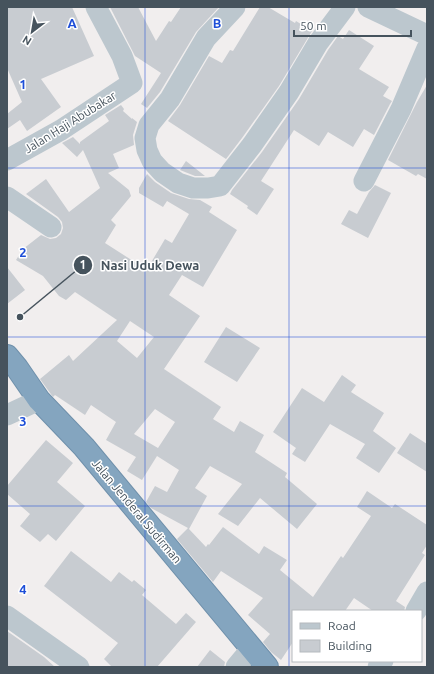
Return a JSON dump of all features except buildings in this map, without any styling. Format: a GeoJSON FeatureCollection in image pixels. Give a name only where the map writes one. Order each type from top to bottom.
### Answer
{"type":"FeatureCollection","features":[{"type":"Feature","properties":{"kind":"highway","name":"Jalan Jenderal Sudirman"},"geometry":{"type":"LineString","coordinates":[[7,356],[18,368],[39,400],[84,447],[267,667]]}},
{"type":"Feature","properties":{"kind":"street","name":"Jalan Haji Abubakar"},"geometry":{"type":"LineString","coordinates":[[7,160],[61,130],[132,83],[122,56],[96,7]]}},
{"type":"Feature","properties":{"kind":"street"},"geometry":{"type":"LineString","coordinates":[[235,7],[206,38],[170,99],[150,125],[145,138],[147,150],[152,161],[162,172],[178,183],[193,188],[220,186],[252,145],[289,92],[318,43],[345,7]]}},
{"type":"Feature","properties":{"kind":"street"},"geometry":{"type":"LineString","coordinates":[[368,7],[427,34]]}},
{"type":"Feature","properties":{"kind":"street"},"geometry":{"type":"LineString","coordinates":[[364,180],[402,109],[427,48]]}},
{"type":"Feature","properties":{"kind":"street"},"geometry":{"type":"LineString","coordinates":[[7,197],[51,227]]}},
{"type":"Feature","properties":{"kind":"street"},"geometry":{"type":"LineString","coordinates":[[7,415],[39,400]]}},
{"type":"Feature","properties":{"kind":"street"},"geometry":{"type":"LineString","coordinates":[[417,610],[427,592]]}},
{"type":"Feature","properties":{"kind":"street"},"geometry":{"type":"LineString","coordinates":[[7,616],[75,666]]}},
{"type":"Feature","properties":{"kind":"street"},"geometry":{"type":"LineString","coordinates":[[236,667],[251,649]]}},
{"type":"Feature","properties":{"kind":"place","name":"Nasi Uduk Dewa"},"geometry":{"type":"Point","coordinates":[20,317]}}]}
